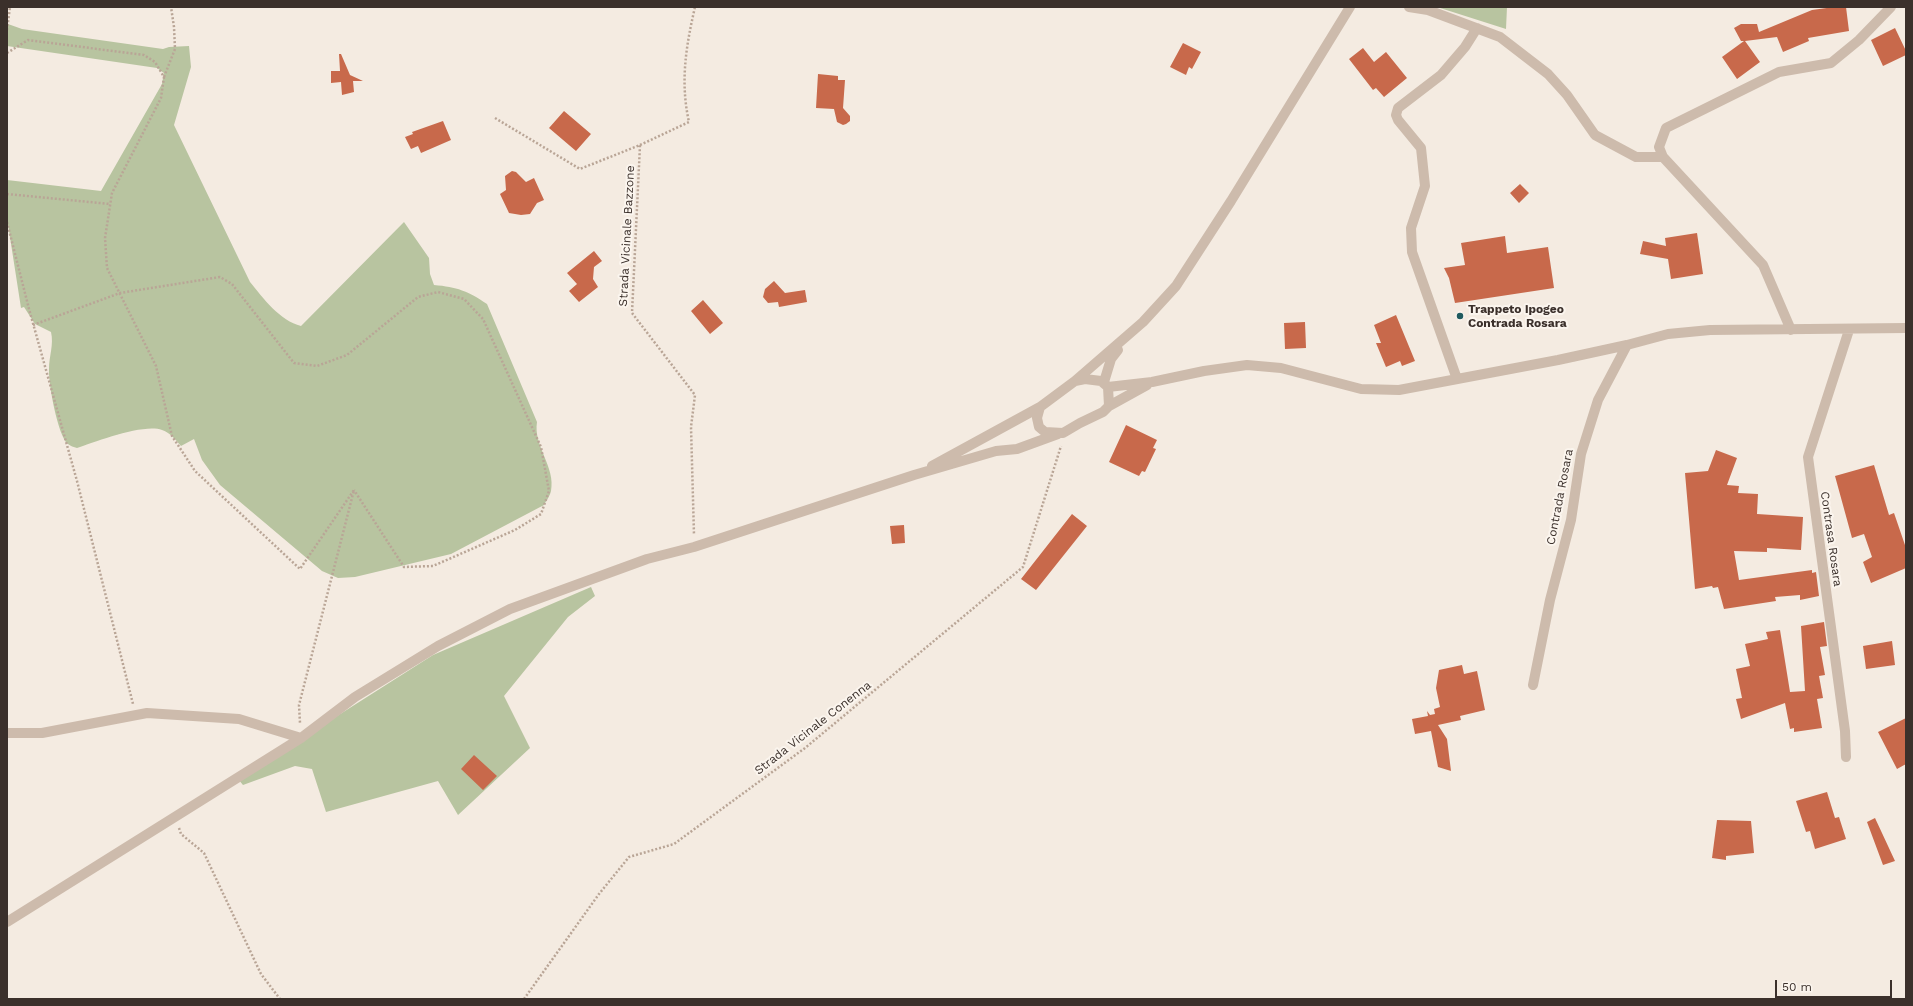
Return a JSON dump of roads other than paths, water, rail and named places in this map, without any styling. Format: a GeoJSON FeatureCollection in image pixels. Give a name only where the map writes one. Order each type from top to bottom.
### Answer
{"type":"FeatureCollection","features":[{"type":"Feature","properties":{"kind":"street"},"geometry":{"type":"LineString","coordinates":[[914,475],[1040,407],[1075,381],[1143,322],[1176,286],[1231,201],[1350,7]]}},
{"type":"Feature","properties":{"kind":"street"},"geometry":{"type":"LineString","coordinates":[[1409,7],[1428,10],[1500,37],[1548,74],[1567,95],[1595,135],[1636,157],[1663,157]]}},
{"type":"Feature","properties":{"kind":"street"},"geometry":{"type":"LineString","coordinates":[[1791,330],[1763,264],[1663,157],[1659,147],[1666,128],[1779,72],[1830,63],[1859,40],[1891,7]]}},
{"type":"Feature","properties":{"kind":"street"},"geometry":{"type":"LineString","coordinates":[[1457,379],[1412,252],[1411,228],[1425,186],[1421,148],[1398,120],[1396,114],[1398,108],[1441,75],[1465,47],[1477,28]]}},
{"type":"Feature","properties":{"kind":"street"},"geometry":{"type":"LineString","coordinates":[[1075,381],[1092,379],[1106,385],[1152,382],[1204,371],[1247,365],[1281,368],[1361,389],[1399,390],[1627,345],[1668,334],[1710,330],[1849,330],[1906,328]]}},
{"type":"Feature","properties":{"kind":"street","name":"Contrasa Rosara"},"geometry":{"type":"LineString","coordinates":[[1846,756],[1845,731],[1808,457],[1849,330]]}},
{"type":"Feature","properties":{"kind":"street"},"geometry":{"type":"LineString","coordinates":[[1109,406],[1106,385],[1110,359],[1128,335]]}},
{"type":"Feature","properties":{"kind":"street","name":"Contrada Rosara"},"geometry":{"type":"LineString","coordinates":[[1533,685],[1550,600],[1571,520],[1581,454],[1598,400],[1627,345]]}},
{"type":"Feature","properties":{"kind":"street"},"geometry":{"type":"LineString","coordinates":[[7,922],[301,738],[355,697],[438,646],[510,609],[647,559],[694,547],[914,475],[996,452],[1017,449],[1060,434],[1102,412],[1109,406],[1152,382]]}},
{"type":"Feature","properties":{"kind":"street"},"geometry":{"type":"LineString","coordinates":[[1040,407],[1037,418],[1040,427],[1045,432],[1060,434]]}},
{"type":"Feature","properties":{"kind":"street"},"geometry":{"type":"LineString","coordinates":[[7,733],[42,733],[147,712],[239,719],[301,738]]}},
{"type":"Feature","properties":{"kind":"place","name":"Trappeto ipogeo Contrada Rosara"},"geometry":{"type":"Point","coordinates":[1460,316]}}]}
